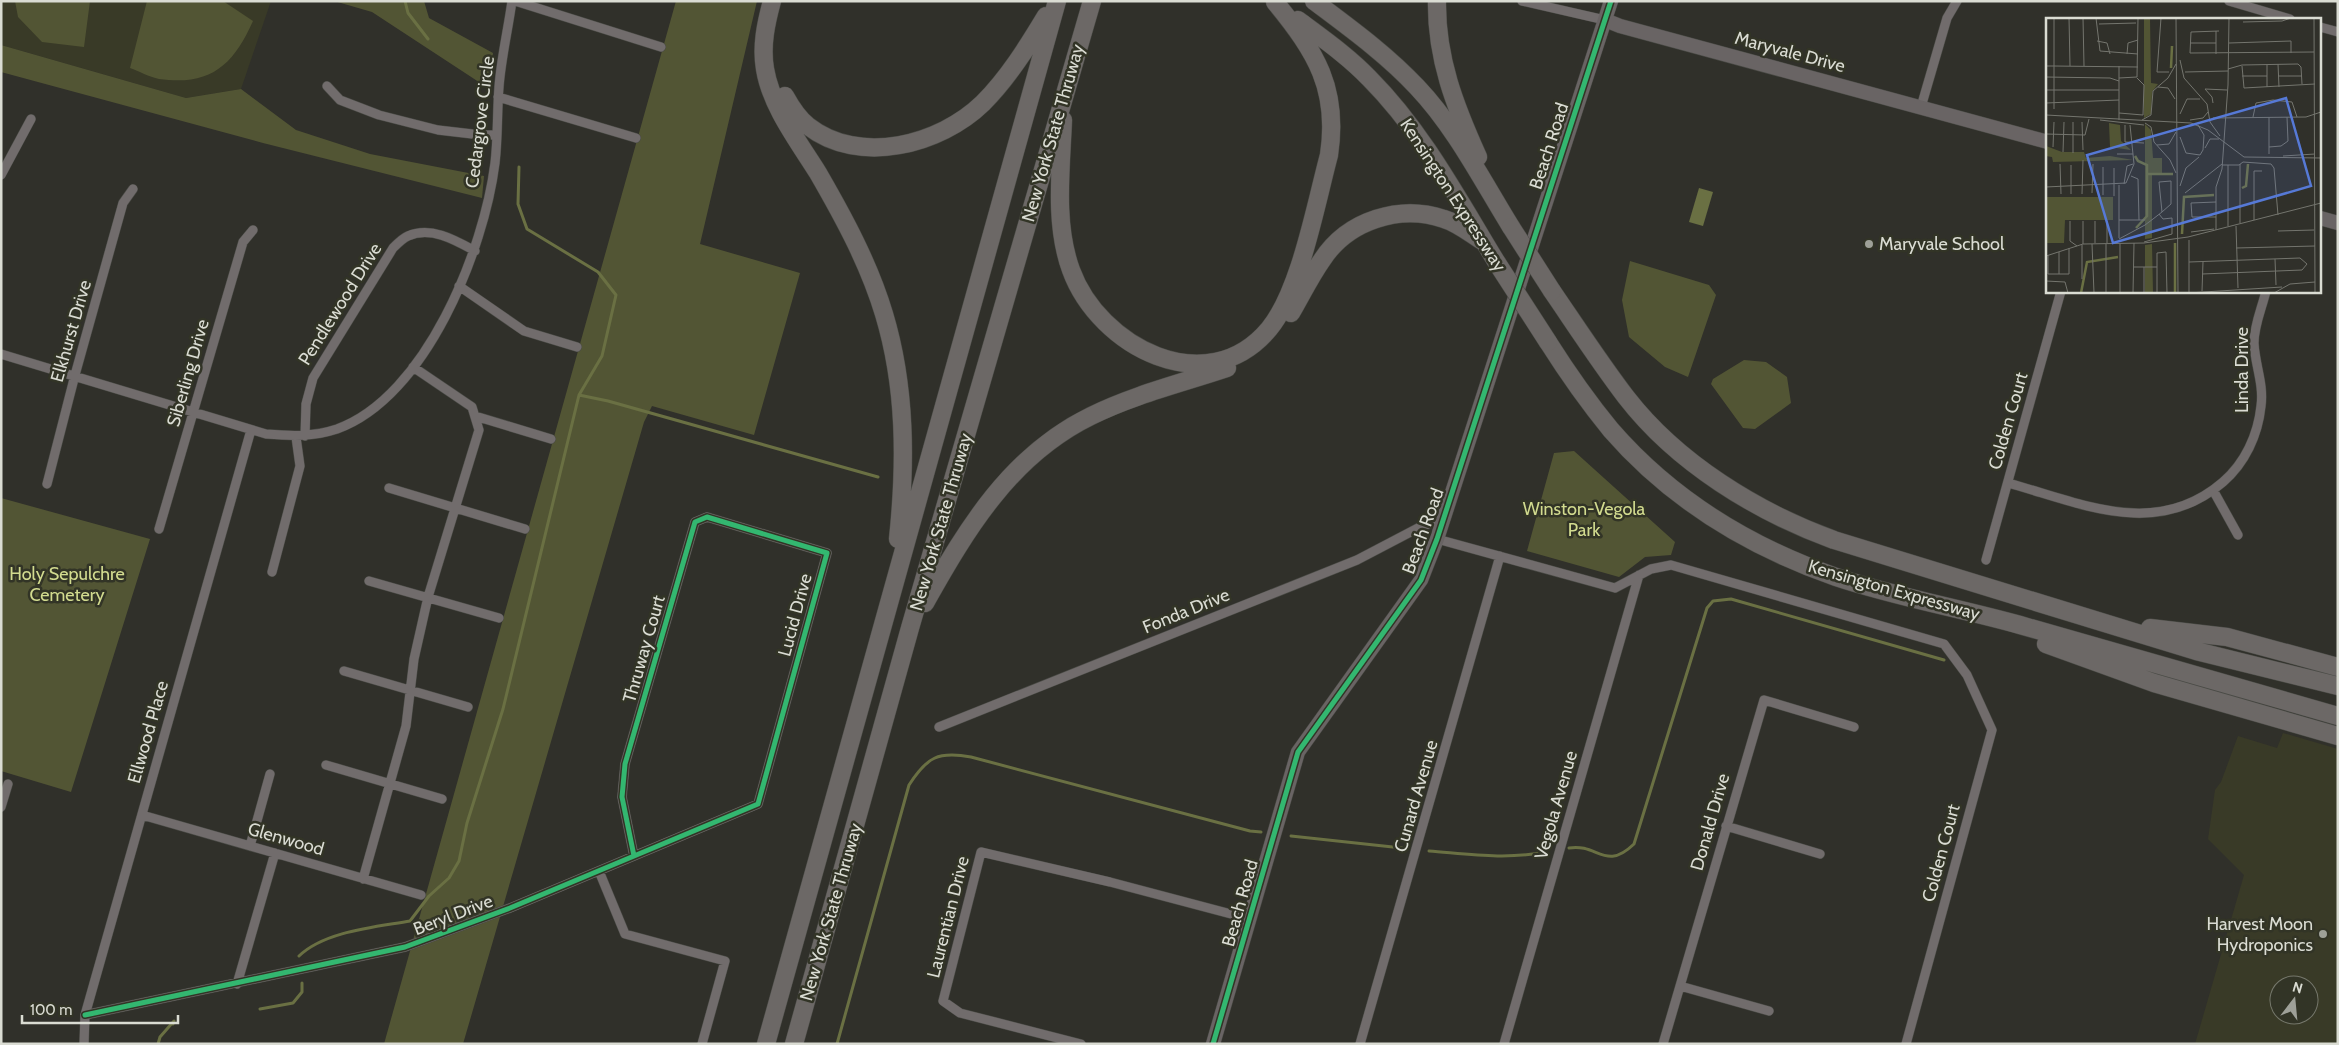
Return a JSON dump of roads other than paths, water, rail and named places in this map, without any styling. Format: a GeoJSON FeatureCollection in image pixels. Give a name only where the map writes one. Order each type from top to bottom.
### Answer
{"type":"FeatureCollection","features":[{"type":"Feature","properties":{"kind":"highway"},"geometry":{"type":"LineString","coordinates":[[772,1],[767,20],[763,55],[768,84],[780,110],[830,194],[858,246],[884,313],[896,365],[902,407],[904,466],[894,586]]}},
{"type":"Feature","properties":{"kind":"highway"},"geometry":{"type":"LineString","coordinates":[[781,1],[773,41],[773,57],[783,92],[797,115],[808,126],[841,144],[864,148],[902,145],[922,139],[966,116],[983,102],[1010,70],[1056,1]]}},
{"type":"Feature","properties":{"kind":"highway","name":"New York State Thruway"},"geometry":{"type":"LineString","coordinates":[[766,1044],[1056,1]]}},
{"type":"Feature","properties":{"kind":"highway","name":"New York State Thruway"},"geometry":{"type":"LineString","coordinates":[[794,1044],[910,628],[1063,94],[1092,1]]}},
{"type":"Feature","properties":{"kind":"highway","name":"Kensington Expressway"},"geometry":{"type":"LineString","coordinates":[[1314,1],[1385,55],[1418,88],[1465,151],[1552,291],[1626,398],[1672,445],[1700,467],[1755,503],[1810,531],[1834,540],[2196,651],[2338,686]]}},
{"type":"Feature","properties":{"kind":"highway"},"geometry":{"type":"LineString","coordinates":[[1437,1],[1437,28],[1453,98],[1507,219]]}},
{"type":"Feature","properties":{"kind":"highway"},"geometry":{"type":"LineString","coordinates":[[1063,94],[1061,226],[1065,251],[1071,271],[1084,296],[1104,322],[1116,333],[1150,354],[1187,363],[1205,363],[1234,356],[1260,338],[1269,329],[1288,297],[1329,155],[1332,133],[1332,110],[1322,70],[1301,33],[1274,2]]}},
{"type":"Feature","properties":{"kind":"highway","name":"Kensington Expressway"},"geometry":{"type":"LineString","coordinates":[[1274,2],[1368,76],[1392,102],[1420,139],[1497,263],[1572,378],[1611,430],[1657,477],[1702,512],[1757,545],[1792,561],[1838,578],[1938,604],[2338,716]]}},
{"type":"Feature","properties":{"kind":"highway"},"geometry":{"type":"LineString","coordinates":[[910,628],[967,530],[1014,471],[1035,451],[1091,416],[1230,367],[1251,356],[1278,332],[1322,259],[1337,242],[1351,231],[1364,223],[1399,212],[1423,213],[1446,219],[1484,242]]}},
{"type":"Feature","properties":{"kind":"highway"},"geometry":{"type":"LineString","coordinates":[[1938,604],[2154,683],[2338,736]]}},
{"type":"Feature","properties":{"kind":"highway"},"geometry":{"type":"LineString","coordinates":[[2080,615],[2148,628],[2227,637],[2338,667]]}},
{"type":"Feature","properties":{"kind":"street"},"geometry":{"type":"LineString","coordinates":[[514,1],[661,47]]}},
{"type":"Feature","properties":{"kind":"street","name":"Cedargrove Circle"},"geometry":{"type":"LineString","coordinates":[[1,354],[251,430],[301,436],[337,429],[369,412],[386,399],[413,367],[441,323],[475,252],[495,163],[498,98],[514,1]]}},
{"type":"Feature","properties":{"kind":"street","name":"Maryvale Drive"},"geometry":{"type":"LineString","coordinates":[[1522,1],[1605,20],[1628,28],[2046,141]]}},
{"type":"Feature","properties":{"kind":"street","name":"Beach Road"},"geometry":{"type":"LineString","coordinates":[[1213,1044],[1298,752],[1421,580],[1437,539],[1611,1]]}},
{"type":"Feature","properties":{"kind":"street"},"geometry":{"type":"LineString","coordinates":[[1921,107],[1947,18],[1957,1]]}},
{"type":"Feature","properties":{"kind":"street"},"geometry":{"type":"LineString","coordinates":[[2229,1],[2287,18]]}},
{"type":"Feature","properties":{"kind":"street"},"geometry":{"type":"LineString","coordinates":[[2322,28],[2338,32]]}},
{"type":"Feature","properties":{"kind":"street"},"geometry":{"type":"LineString","coordinates":[[327,86],[340,100],[379,115],[438,130],[496,135]]}},
{"type":"Feature","properties":{"kind":"street"},"geometry":{"type":"LineString","coordinates":[[498,98],[636,138]]}},
{"type":"Feature","properties":{"kind":"street"},"geometry":{"type":"LineString","coordinates":[[1,175],[31,120]]}},
{"type":"Feature","properties":{"kind":"street","name":"Elkhurst Drive"},"geometry":{"type":"LineString","coordinates":[[47,484],[75,375],[124,204],[133,189]]}},
{"type":"Feature","properties":{"kind":"street"},"geometry":{"type":"LineString","coordinates":[[2322,218],[2338,222]]}},
{"type":"Feature","properties":{"kind":"street","name":"Siberling Drive"},"geometry":{"type":"LineString","coordinates":[[159,529],[243,242],[253,230]]}},
{"type":"Feature","properties":{"kind":"street","name":"Pendlewood Drive"},"geometry":{"type":"LineString","coordinates":[[272,572],[300,466],[301,436],[306,404],[313,378],[393,248],[408,236],[425,233],[446,236],[475,252]]}},
{"type":"Feature","properties":{"kind":"street"},"geometry":{"type":"LineString","coordinates":[[459,286],[524,331],[577,347]]}},
{"type":"Feature","properties":{"kind":"street","name":"Colden Court"},"geometry":{"type":"LineString","coordinates":[[1986,560],[2061,292]]}},
{"type":"Feature","properties":{"kind":"street","name":"Linda Drive"},"geometry":{"type":"LineString","coordinates":[[2008,483],[2114,512],[2139,515],[2155,514],[2178,508],[2199,500],[2214,490],[2226,479],[2246,453],[2259,421],[2262,388],[2254,342],[2255,329],[2266,292]]}},
{"type":"Feature","properties":{"kind":"street"},"geometry":{"type":"LineString","coordinates":[[363,879],[406,726],[414,658],[428,598],[479,430],[472,407],[413,367]]}},
{"type":"Feature","properties":{"kind":"street"},"geometry":{"type":"LineString","coordinates":[[475,416],[551,439]]}},
{"type":"Feature","properties":{"kind":"street","name":"Ellwood Place"},"geometry":{"type":"LineString","coordinates":[[84,1044],[85,1015],[251,430]]}},
{"type":"Feature","properties":{"kind":"street"},"geometry":{"type":"LineString","coordinates":[[389,488],[525,529]]}},
{"type":"Feature","properties":{"kind":"street"},"geometry":{"type":"LineString","coordinates":[[2214,490],[2238,535]]}},
{"type":"Feature","properties":{"kind":"street","name":"Thruway Court"},"geometry":{"type":"LineString","coordinates":[[634,856],[622,797],[624,764],[695,522],[707,517],[764,535]]}},
{"type":"Feature","properties":{"kind":"street","name":"Fonda Drive"},"geometry":{"type":"LineString","coordinates":[[939,728],[1357,560],[1420,527],[1444,520]]}},
{"type":"Feature","properties":{"kind":"street","name":"Lucid Drive"},"geometry":{"type":"LineString","coordinates":[[764,535],[826,553],[774,747]]}},
{"type":"Feature","properties":{"kind":"street","name":"Colden Court"},"geometry":{"type":"LineString","coordinates":[[1437,539],[1615,588],[1651,569],[1671,565],[1944,644],[1967,675],[1992,730],[1906,1044]]}},
{"type":"Feature","properties":{"kind":"street","name":"Cunard Avenue"},"geometry":{"type":"LineString","coordinates":[[1360,1044],[1500,556]]}},
{"type":"Feature","properties":{"kind":"street","name":"Vegola Avenue"},"geometry":{"type":"LineString","coordinates":[[1504,1044],[1640,575]]}},
{"type":"Feature","properties":{"kind":"street"},"geometry":{"type":"LineString","coordinates":[[369,581],[499,618]]}},
{"type":"Feature","properties":{"kind":"street"},"geometry":{"type":"LineString","coordinates":[[344,671],[468,707]]}},
{"type":"Feature","properties":{"kind":"street","name":"Donald Drive"},"geometry":{"type":"LineString","coordinates":[[1663,1044],[1764,700],[1854,727]]}},
{"type":"Feature","properties":{"kind":"street","name":"Beryl Drive"},"geometry":{"type":"LineString","coordinates":[[85,1015],[405,947],[457,929],[758,804],[774,747]]}},
{"type":"Feature","properties":{"kind":"street"},"geometry":{"type":"LineString","coordinates":[[326,765],[442,799]]}},
{"type":"Feature","properties":{"kind":"street"},"geometry":{"type":"LineString","coordinates":[[250,846],[270,774]]}},
{"type":"Feature","properties":{"kind":"street"},"geometry":{"type":"LineString","coordinates":[[1,807],[8,784]]}},
{"type":"Feature","properties":{"kind":"street","name":"Glenwood"},"geometry":{"type":"LineString","coordinates":[[142,815],[420,895]]}},
{"type":"Feature","properties":{"kind":"street"},"geometry":{"type":"LineString","coordinates":[[1726,826],[1820,854]]}},
{"type":"Feature","properties":{"kind":"street","name":"Laurentian Drive"},"geometry":{"type":"LineString","coordinates":[[1081,1044],[960,1014],[943,1001],[981,852],[1110,882],[1250,919]]}},
{"type":"Feature","properties":{"kind":"street"},"geometry":{"type":"LineString","coordinates":[[237,984],[275,853]]}},
{"type":"Feature","properties":{"kind":"street"},"geometry":{"type":"LineString","coordinates":[[599,871],[625,934],[725,961],[702,1044]]}},
{"type":"Feature","properties":{"kind":"street"},"geometry":{"type":"LineString","coordinates":[[1680,986],[1768,1011]]}},
{"type":"Feature","properties":{"kind":"waterway"},"geometry":{"type":"LineString","coordinates":[[405,1],[408,13],[428,39]]}},
{"type":"Feature","properties":{"kind":"waterway"},"geometry":{"type":"LineString","coordinates":[[299,956],[323,941],[352,931],[410,921],[429,896],[449,878],[459,861],[467,823],[503,709],[579,395],[602,356],[616,295],[598,272],[527,229],[518,204],[519,167]]}},
{"type":"Feature","properties":{"kind":"waterway"},"geometry":{"type":"LineString","coordinates":[[579,395],[608,401],[878,477]]}},
{"type":"Feature","properties":{"kind":"waterway"},"geometry":{"type":"LineString","coordinates":[[1569,848],[1587,849],[1602,855],[1616,856],[1634,844],[1707,608],[1713,601],[1731,599],[1944,660]]}},
{"type":"Feature","properties":{"kind":"waterway"},"geometry":{"type":"LineString","coordinates":[[837,1044],[909,785],[922,768],[934,758],[950,755],[971,757],[1250,831],[1261,832]]}},
{"type":"Feature","properties":{"kind":"waterway"},"geometry":{"type":"LineString","coordinates":[[1291,836],[1402,848]]}},
{"type":"Feature","properties":{"kind":"waterway"},"geometry":{"type":"LineString","coordinates":[[1429,851],[1501,856],[1545,852]]}},
{"type":"Feature","properties":{"kind":"waterway"},"geometry":{"type":"LineString","coordinates":[[260,1009],[293,1003],[302,992],[302,983]]}},
{"type":"Feature","properties":{"kind":"waterway"},"geometry":{"type":"LineString","coordinates":[[158,1044],[160,1037],[174,1021],[173,1024]]}},
{"type":"Feature","properties":{"kind":"place","name":"Maryvale School"},"geometry":{"type":"Point","coordinates":[1869,244]}},
{"type":"Feature","properties":{"kind":"place","name":"Harvest Moon Hydroponics"},"geometry":{"type":"Point","coordinates":[2323,934]}},
{"type":"Feature","properties":{"kind":"park label","name":"Winston-Vegola Park"},"geometry":{"type":"Point","coordinates":[1584,519]}},
{"type":"Feature","properties":{"kind":"park label","name":"Holy Sepulchre Cemetery"},"geometry":{"type":"Point","coordinates":[67,584]}}]}
